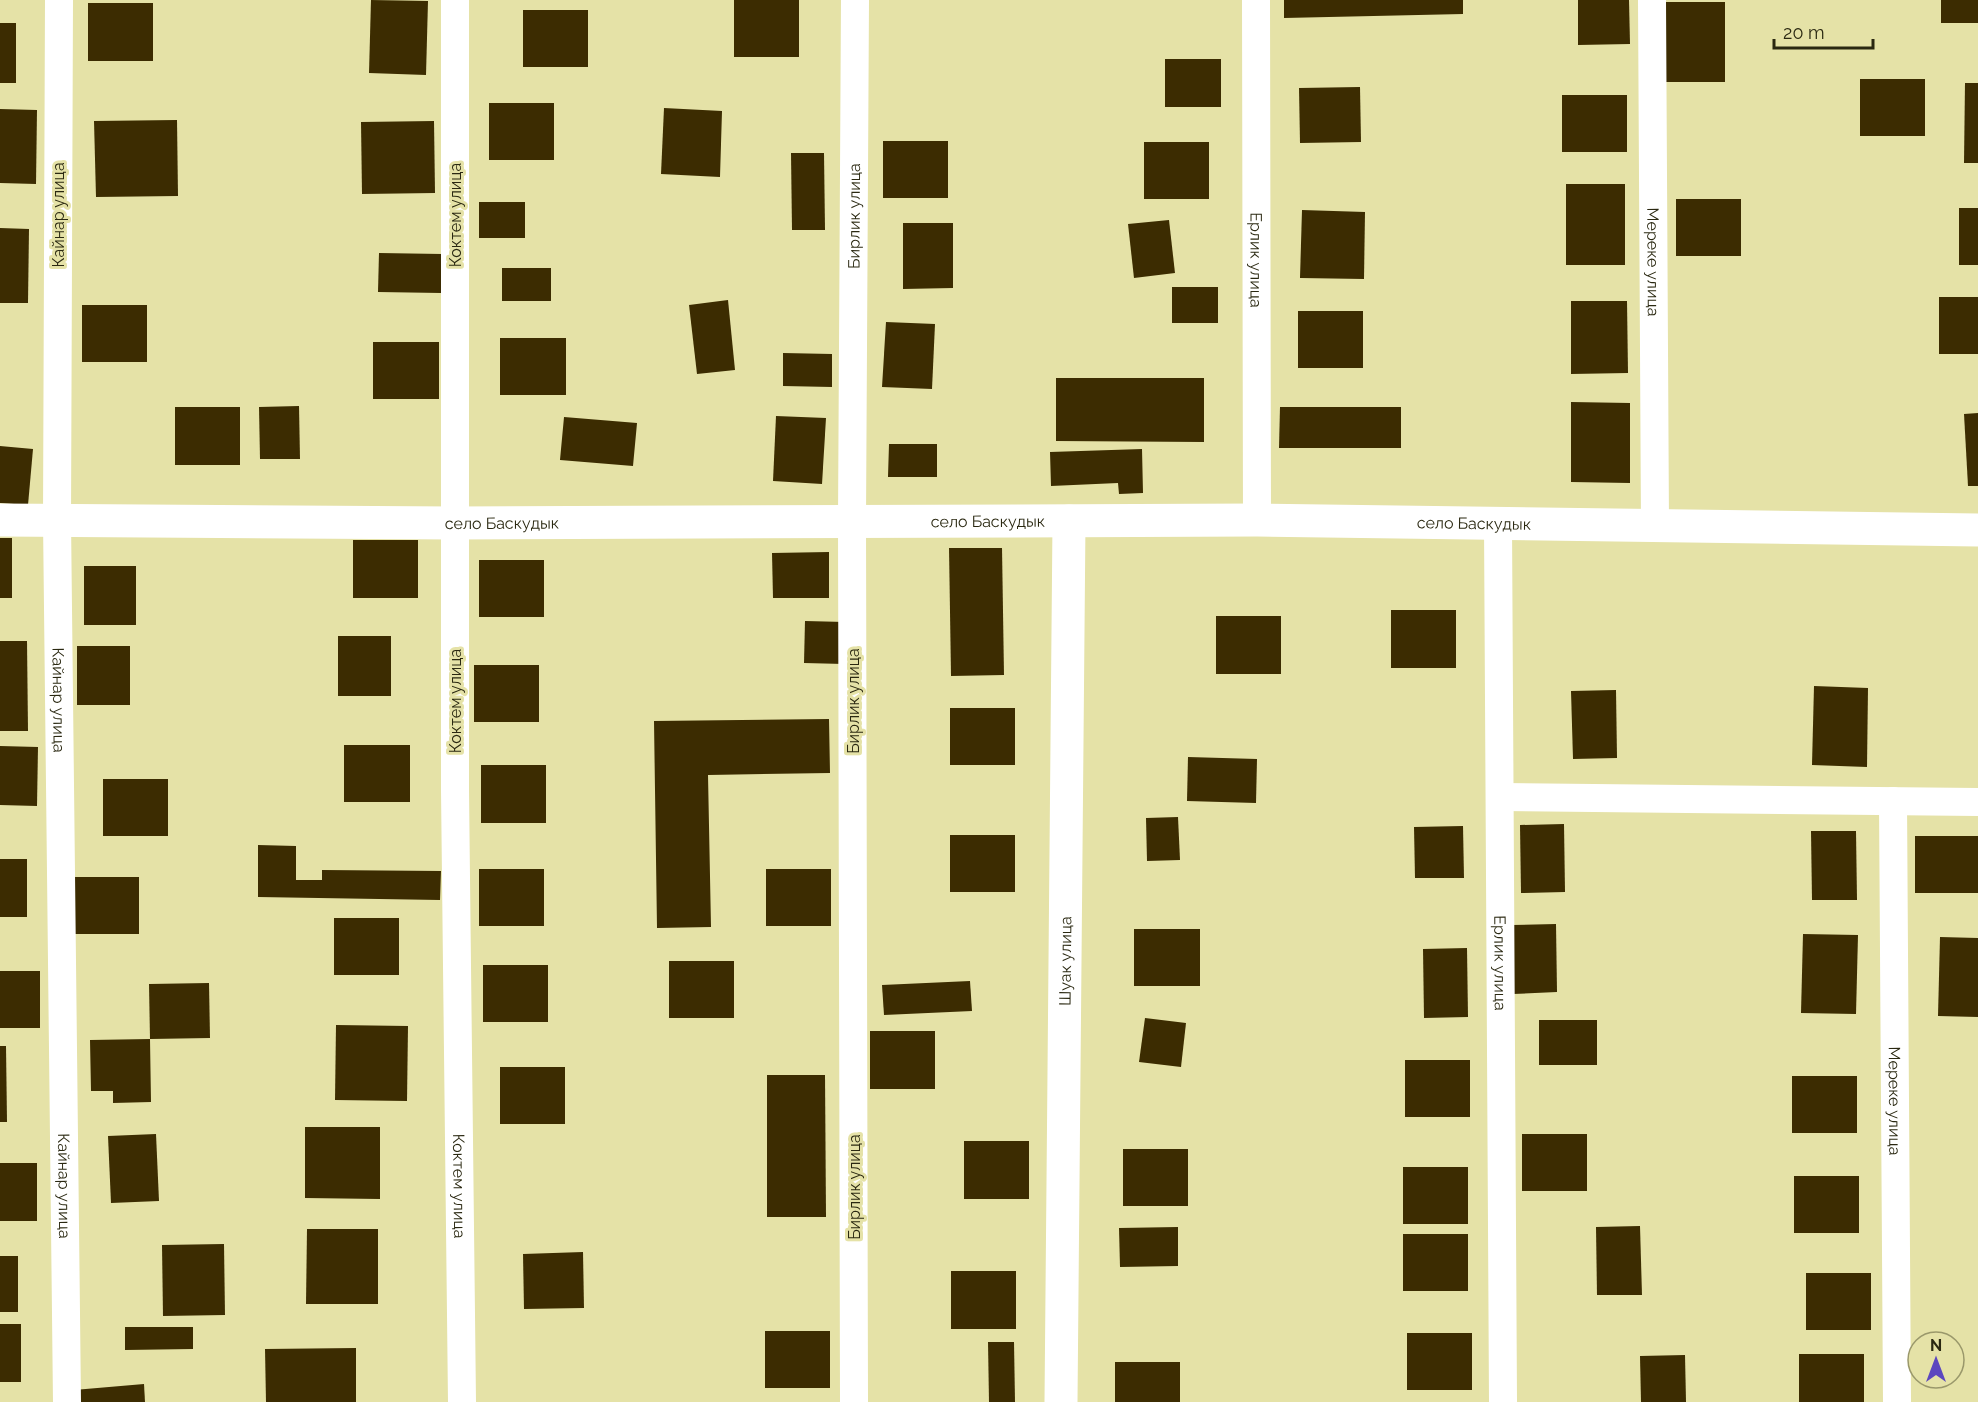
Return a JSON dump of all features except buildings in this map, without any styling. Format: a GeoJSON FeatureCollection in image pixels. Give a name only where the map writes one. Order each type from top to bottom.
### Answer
{"type":"FeatureCollection","features":[{"type":"Feature","properties":{"kind":"street","name":"Кайнар улица"},"geometry":{"type":"LineString","coordinates":[[59,0],[57,520],[67,1402]]}},
{"type":"Feature","properties":{"kind":"street","name":"Коктем улица"},"geometry":{"type":"LineString","coordinates":[[455,0],[455,790],[462,1402]]}},
{"type":"Feature","properties":{"kind":"street","name":"Бирлик улица"},"geometry":{"type":"LineString","coordinates":[[854,1402],[852,521],[855,0]]}},
{"type":"Feature","properties":{"kind":"street","name":"Ерлик улица"},"geometry":{"type":"LineString","coordinates":[[1256,0],[1257,520]]}},
{"type":"Feature","properties":{"kind":"street","name":"Мереке улица"},"geometry":{"type":"LineString","coordinates":[[1652,0],[1655,524]]}},
{"type":"Feature","properties":{"kind":"street","name":"село Баскудык"},"geometry":{"type":"LineString","coordinates":[[0,520],[454,523],[1257,520],[1978,530]]}},
{"type":"Feature","properties":{"kind":"street","name":"Шуак улица"},"geometry":{"type":"LineString","coordinates":[[1062,1402],[1069,521]]}},
{"type":"Feature","properties":{"kind":"street","name":"Ерлик улица"},"geometry":{"type":"LineString","coordinates":[[1498,524],[1503,1402]]}},
{"type":"Feature","properties":{"kind":"street"},"geometry":{"type":"LineString","coordinates":[[1500,797],[1978,801]]}},
{"type":"Feature","properties":{"kind":"street","name":"Мереке улица"},"geometry":{"type":"LineString","coordinates":[[1893,801],[1897,1402]]}}]}
